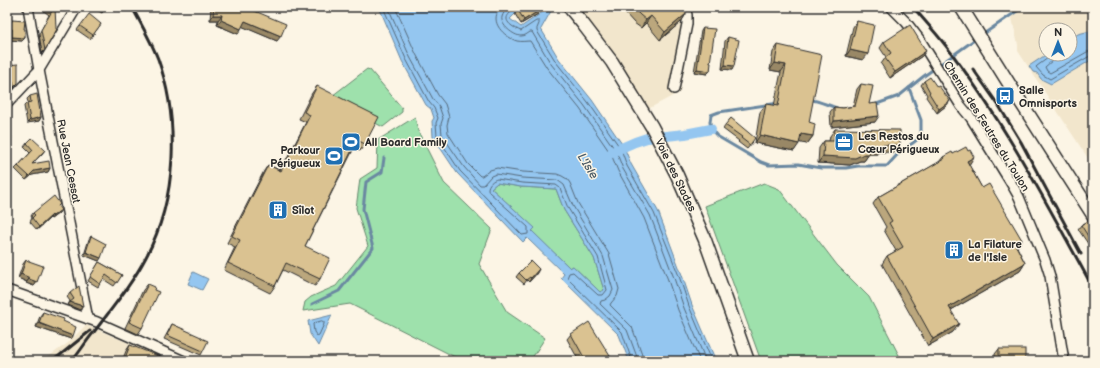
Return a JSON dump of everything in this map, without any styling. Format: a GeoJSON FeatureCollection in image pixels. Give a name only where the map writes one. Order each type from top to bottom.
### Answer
{"type":"FeatureCollection","features":[{"type":"Feature","properties":{"kind":"main road","name":"Voie des Stades"},"geometry":{"type":"LineString","coordinates":[[569,7],[612,62],[652,127],[677,175],[710,254],[748,361]]}},
{"type":"Feature","properties":{"kind":"main road"},"geometry":{"type":"LineString","coordinates":[[961,7],[976,28],[1016,95],[1093,215]]}},
{"type":"Feature","properties":{"kind":"street","name":"Rue Jean Cessat"},"geometry":{"type":"LineString","coordinates":[[28,7],[88,319]]}},
{"type":"Feature","properties":{"kind":"street"},"geometry":{"type":"LineString","coordinates":[[7,104],[39,70],[77,7]]}},
{"type":"Feature","properties":{"kind":"street"},"geometry":{"type":"LineString","coordinates":[[674,89],[687,24],[686,7]]}},
{"type":"Feature","properties":{"kind":"street","name":"Chemin des Feutres du Toulon"},"geometry":{"type":"LineString","coordinates":[[891,7],[906,22],[920,40],[961,106],[971,118],[1019,197],[1050,276],[1064,361]]}},
{"type":"Feature","properties":{"kind":"street"},"geometry":{"type":"LineString","coordinates":[[7,290],[88,319],[184,361]]}},
{"type":"Feature","properties":{"kind":"shaded area"},"geometry":{"type":"Polygon","coordinates":[[[575,7],[684,7],[692,16],[680,92],[648,109],[575,7]]]}},
{"type":"Feature","properties":{"kind":"shaded area"},"geometry":{"type":"Polygon","coordinates":[[[1013,7],[1093,7],[1093,166],[1018,51],[1010,9],[1013,7]]]}},
{"type":"Feature","properties":{"kind":"shaded area"},"geometry":{"type":"Polygon","coordinates":[[[86,325],[162,357],[160,361],[42,361],[68,343],[86,325]]]}},
{"type":"Feature","properties":{"kind":"green space"},"geometry":{"type":"Polygon","coordinates":[[[367,69],[370,70],[402,108],[402,112],[383,127],[328,99],[367,69]]]}},
{"type":"Feature","properties":{"kind":"green space"},"geometry":{"type":"Polygon","coordinates":[[[415,117],[418,131],[444,183],[492,229],[479,264],[507,312],[545,338],[530,361],[463,361],[350,304],[303,311],[305,302],[311,297],[336,286],[368,246],[356,208],[360,179],[377,168],[378,140],[415,117]]]}},
{"type":"Feature","properties":{"kind":"green space"},"geometry":{"type":"Polygon","coordinates":[[[497,183],[521,187],[556,189],[564,210],[594,258],[604,290],[600,292],[573,266],[570,268],[531,231],[534,228],[491,188],[497,183]]]}},
{"type":"Feature","properties":{"kind":"green space"},"geometry":{"type":"Polygon","coordinates":[[[764,183],[779,189],[837,265],[869,297],[902,361],[761,361],[705,206],[764,183]]]}},
{"type":"Feature","properties":{"kind":"water","name":"L'Isle"},"geometry":{"type":"Polygon","coordinates":[[[379,7],[527,7],[515,14],[510,19],[521,27],[547,9],[546,7],[549,7],[551,11],[541,29],[559,59],[592,100],[624,147],[631,164],[658,211],[692,305],[716,361],[629,361],[619,335],[561,278],[564,274],[527,238],[523,242],[457,173],[433,137],[432,121],[434,118],[431,109],[426,105],[402,61],[379,7]],[[497,183],[491,188],[535,228],[532,231],[570,268],[573,266],[600,292],[604,290],[594,258],[564,210],[556,189],[521,187],[497,183]]]}},
{"type":"Feature","properties":{"kind":"water"},"geometry":{"type":"Polygon","coordinates":[[[1090,31],[1093,33],[1093,59],[1051,84],[1041,79],[1037,73],[1033,72],[1029,66],[1038,60],[1038,62],[1078,62],[1078,34],[1090,31]]]}},
{"type":"Feature","properties":{"kind":"water"},"geometry":{"type":"Polygon","coordinates":[[[193,272],[208,279],[202,290],[188,284],[193,272]]]}},
{"type":"Feature","properties":{"kind":"water"},"geometry":{"type":"Polygon","coordinates":[[[332,315],[318,346],[310,334],[308,321],[332,315]]]}},
{"type":"Feature","properties":{"kind":"building"},"geometry":{"type":"Polygon","coordinates":[[[47,7],[55,7],[57,29],[45,50],[41,30],[52,11],[47,7]]]}},
{"type":"Feature","properties":{"kind":"building"},"geometry":{"type":"Polygon","coordinates":[[[214,7],[250,7],[250,9],[286,24],[281,36],[245,21],[241,29],[221,20],[222,15],[213,15],[214,7]]]}},
{"type":"Feature","properties":{"kind":"building"},"geometry":{"type":"Polygon","coordinates":[[[523,7],[539,7],[540,10],[524,20],[518,10],[523,7]]]}},
{"type":"Feature","properties":{"kind":"building"},"geometry":{"type":"Polygon","coordinates":[[[632,7],[683,7],[686,14],[665,32],[651,16],[646,20],[632,7]]]}},
{"type":"Feature","properties":{"kind":"building"},"geometry":{"type":"Polygon","coordinates":[[[89,14],[101,24],[93,35],[80,26],[89,14]]]}},
{"type":"Feature","properties":{"kind":"building"},"geometry":{"type":"Polygon","coordinates":[[[12,20],[25,21],[25,38],[12,37],[12,29],[7,29],[7,22],[11,22],[12,20]]]}},
{"type":"Feature","properties":{"kind":"building"},"geometry":{"type":"Polygon","coordinates":[[[857,21],[874,25],[868,54],[850,50],[857,21]]]}},
{"type":"Feature","properties":{"kind":"building"},"geometry":{"type":"Polygon","coordinates":[[[910,25],[926,51],[895,72],[885,58],[891,53],[884,42],[910,25]]]}},
{"type":"Feature","properties":{"kind":"building"},"geometry":{"type":"Polygon","coordinates":[[[703,28],[715,29],[710,71],[697,69],[703,28]]]}},
{"type":"Feature","properties":{"kind":"building"},"geometry":{"type":"Polygon","coordinates":[[[728,37],[739,40],[734,66],[725,65],[728,37]]]}},
{"type":"Feature","properties":{"kind":"building"},"geometry":{"type":"Polygon","coordinates":[[[778,45],[822,55],[809,122],[815,124],[813,136],[801,134],[799,144],[760,135],[766,104],[778,106],[786,65],[775,63],[778,45]]]}},
{"type":"Feature","properties":{"kind":"building"},"geometry":{"type":"Polygon","coordinates":[[[18,64],[18,83],[14,87],[13,82],[7,82],[7,65],[18,64]]]}},
{"type":"Feature","properties":{"kind":"building"},"geometry":{"type":"Polygon","coordinates":[[[930,77],[950,101],[939,109],[929,93],[930,92],[924,81],[930,77]]]}},
{"type":"Feature","properties":{"kind":"building"},"geometry":{"type":"Polygon","coordinates":[[[861,84],[873,86],[869,104],[877,103],[879,116],[834,121],[834,107],[843,108],[855,106],[861,84]]]}},
{"type":"Feature","properties":{"kind":"building","name":"Sîlot"},"geometry":{"type":"Polygon","coordinates":[[[317,86],[379,117],[365,144],[357,140],[305,246],[330,258],[320,279],[286,263],[275,286],[228,263],[240,240],[232,236],[268,165],[281,171],[289,157],[310,115],[304,112],[317,86]]]}},
{"type":"Feature","properties":{"kind":"building"},"geometry":{"type":"Polygon","coordinates":[[[37,94],[41,117],[30,120],[27,103],[31,102],[30,96],[37,94]]]}},
{"type":"Feature","properties":{"kind":"building"},"geometry":{"type":"Polygon","coordinates":[[[731,118],[755,138],[750,145],[741,138],[742,137],[725,125],[731,118]]]}},
{"type":"Feature","properties":{"kind":"building"},"geometry":{"type":"Polygon","coordinates":[[[835,129],[900,130],[900,145],[870,147],[869,154],[864,154],[855,158],[823,156],[824,141],[834,141],[835,129]]]}},
{"type":"Feature","properties":{"kind":"building"},"geometry":{"type":"Polygon","coordinates":[[[7,132],[12,137],[7,144],[7,132]]]}},
{"type":"Feature","properties":{"kind":"building"},"geometry":{"type":"Polygon","coordinates":[[[32,138],[45,150],[32,164],[49,161],[50,168],[34,171],[29,176],[18,166],[33,150],[27,143],[32,138]]]}},
{"type":"Feature","properties":{"kind":"building","name":"La Filature de l'Isle"},"geometry":{"type":"Polygon","coordinates":[[[966,147],[968,151],[970,150],[974,157],[967,161],[982,188],[989,184],[1022,240],[1015,244],[1025,263],[949,307],[959,324],[933,339],[887,256],[903,247],[889,223],[892,221],[878,197],[944,159],[943,157],[952,152],[953,154],[966,147]]]}},
{"type":"Feature","properties":{"kind":"building"},"geometry":{"type":"Polygon","coordinates":[[[54,196],[60,204],[58,206],[61,210],[53,216],[52,215],[39,227],[32,218],[35,215],[33,213],[54,196]]]}},
{"type":"Feature","properties":{"kind":"building"},"geometry":{"type":"Polygon","coordinates":[[[1088,221],[1093,228],[1093,244],[1081,225],[1088,221]]]}},
{"type":"Feature","properties":{"kind":"building"},"geometry":{"type":"Polygon","coordinates":[[[91,236],[106,244],[101,258],[86,252],[91,236]]]}},
{"type":"Feature","properties":{"kind":"building"},"geometry":{"type":"Polygon","coordinates":[[[26,260],[43,266],[37,282],[21,274],[26,260]]]}},
{"type":"Feature","properties":{"kind":"building"},"geometry":{"type":"Polygon","coordinates":[[[531,261],[539,269],[531,278],[530,277],[526,280],[519,273],[531,261]]]}},
{"type":"Feature","properties":{"kind":"building"},"geometry":{"type":"Polygon","coordinates":[[[99,262],[122,275],[117,283],[106,275],[100,284],[90,277],[99,262]]]}},
{"type":"Feature","properties":{"kind":"building"},"geometry":{"type":"Polygon","coordinates":[[[148,284],[155,287],[154,290],[159,292],[142,328],[129,322],[148,284]]]}},
{"type":"Feature","properties":{"kind":"building"},"geometry":{"type":"Polygon","coordinates":[[[79,286],[83,306],[70,302],[74,299],[70,293],[79,286]]]}},
{"type":"Feature","properties":{"kind":"building"},"geometry":{"type":"Polygon","coordinates":[[[43,312],[64,319],[63,321],[76,327],[73,336],[39,323],[43,312]]]}},
{"type":"Feature","properties":{"kind":"building"},"geometry":{"type":"Polygon","coordinates":[[[589,322],[613,361],[586,361],[571,334],[589,322]]]}},
{"type":"Feature","properties":{"kind":"building"},"geometry":{"type":"Polygon","coordinates":[[[172,324],[208,341],[203,351],[167,335],[172,324]]]}},
{"type":"Feature","properties":{"kind":"building"},"geometry":{"type":"Polygon","coordinates":[[[130,345],[163,358],[162,361],[124,361],[130,345]]]}},
{"type":"Feature","properties":{"kind":"building"},"geometry":{"type":"Polygon","coordinates":[[[999,349],[1025,349],[1025,361],[999,361],[999,349]]]}},
{"type":"Feature","properties":{"kind":"waterway"},"geometry":{"type":"LineString","coordinates":[[982,35],[1023,7]]}},
{"type":"Feature","properties":{"kind":"waterway"},"geometry":{"type":"LineString","coordinates":[[874,105],[899,96],[977,38]]}},
{"type":"Feature","properties":{"kind":"waterway"},"geometry":{"type":"LineString","coordinates":[[779,103],[719,112],[711,115],[711,129],[717,136],[761,162],[769,165],[798,164],[821,168],[887,166],[897,155],[918,139],[921,134],[921,120],[909,88]]}},
{"type":"Feature","properties":{"kind":"waterway"},"geometry":{"type":"LineString","coordinates":[[810,100],[837,108]]}},
{"type":"Feature","properties":{"kind":"waterway"},"geometry":{"type":"LineString","coordinates":[[612,152],[647,138],[685,134],[711,129]]}},
{"type":"Feature","properties":{"kind":"waterway"},"geometry":{"type":"LineString","coordinates":[[312,304],[339,291],[373,248],[363,209],[366,182],[382,172],[384,158]]}},
{"type":"Feature","properties":{"kind":"railway"},"geometry":{"type":"LineString","coordinates":[[72,361],[122,296],[146,257],[164,210],[169,185],[172,159],[172,133],[170,108],[165,83],[155,52],[132,7]]}},
{"type":"Feature","properties":{"kind":"railway"},"geometry":{"type":"LineString","coordinates":[[913,7],[946,46],[987,104],[1024,164],[1093,288]]}},
{"type":"Feature","properties":{"kind":"railway"},"geometry":{"type":"LineString","coordinates":[[973,69],[999,106],[1021,142],[1081,254]]}},
{"type":"Feature","properties":{"kind":"railway"},"geometry":{"type":"LineString","coordinates":[[51,361],[90,331]]}},
{"type":"Feature","properties":{"kind":"place","name":"Salle Omnisports"},"geometry":{"type":"Point","coordinates":[1005,96]}},
{"type":"Feature","properties":{"kind":"place","name":"All Board Family"},"geometry":{"type":"Point","coordinates":[351,142]}},
{"type":"Feature","properties":{"kind":"place","name":"Les Restos du Cœur Périgueux"},"geometry":{"type":"Point","coordinates":[844,142]}},
{"type":"Feature","properties":{"kind":"place","name":"Parkour Périgueux"},"geometry":{"type":"Point","coordinates":[334,156]}},
{"type":"Feature","properties":{"kind":"place","name":"Sîlot"},"geometry":{"type":"Point","coordinates":[278,210]}},
{"type":"Feature","properties":{"kind":"place","name":"La Filature de l'Isle"},"geometry":{"type":"Point","coordinates":[954,250]}}]}
